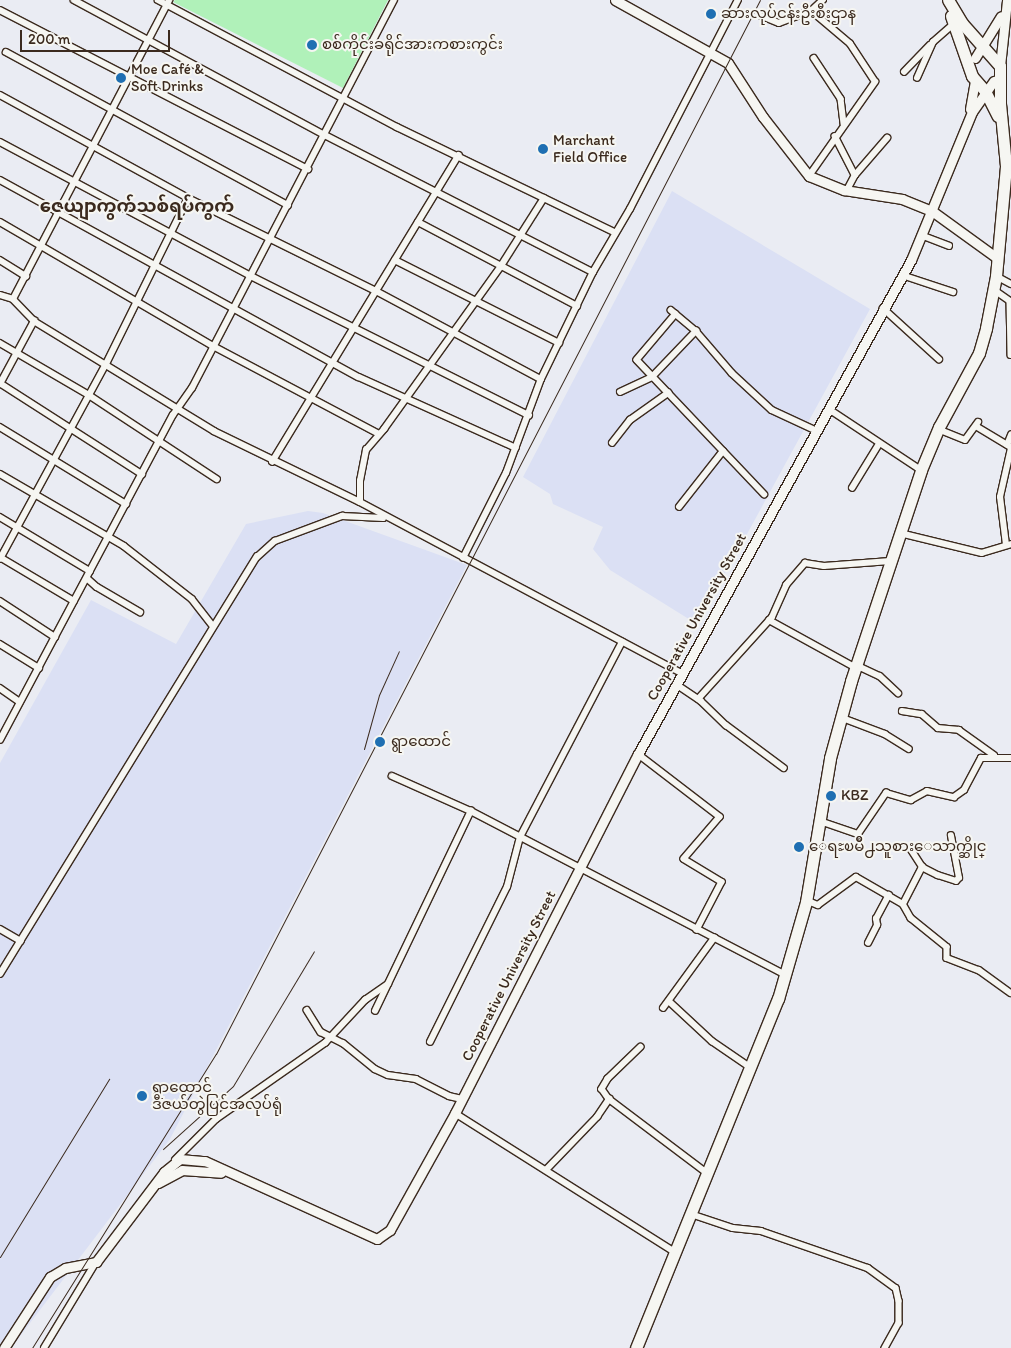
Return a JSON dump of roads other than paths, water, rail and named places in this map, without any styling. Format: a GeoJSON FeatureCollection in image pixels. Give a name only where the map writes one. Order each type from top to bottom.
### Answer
{"type":"FeatureCollection","features":[{"type":"Feature","properties":{"kind":"highway"},"geometry":{"type":"LineString","coordinates":[[946,0],[973,76],[985,90],[1005,136]]}},
{"type":"Feature","properties":{"kind":"highway"},"geometry":{"type":"LineString","coordinates":[[636,1348],[691,1214],[706,1172],[752,1068],[786,975],[806,900],[840,717],[855,666],[921,470],[938,429],[978,353],[996,276],[1008,177],[998,73],[987,50],[946,0]]}},
{"type":"Feature","properties":{"kind":"highway"},"geometry":{"type":"LineString","coordinates":[[973,76],[975,58],[987,50]]}},
{"type":"Feature","properties":{"kind":"highway"},"geometry":{"type":"LineString","coordinates":[[973,76],[986,84],[998,73]]}},
{"type":"Feature","properties":{"kind":"street"},"geometry":{"type":"LineString","coordinates":[[74,0],[325,134],[522,233],[593,272]]}},
{"type":"Feature","properties":{"kind":"street"},"geometry":{"type":"LineString","coordinates":[[158,0],[168,2],[397,127],[459,155],[614,232]]}},
{"type":"Feature","properties":{"kind":"street"},"geometry":{"type":"LineString","coordinates":[[0,740],[2,732],[39,668],[159,442],[233,310],[308,169],[394,0]]}},
{"type":"Feature","properties":{"kind":"street"},"geometry":{"type":"LineString","coordinates":[[615,0],[728,63],[763,117],[808,176],[847,190],[902,199],[932,211],[997,258]]}},
{"type":"Feature","properties":{"kind":"street"},"geometry":{"type":"LineString","coordinates":[[463,558],[516,448],[541,379],[593,272],[614,232],[630,209],[712,54],[738,0]]}},
{"type":"Feature","properties":{"kind":"street"},"geometry":{"type":"LineString","coordinates":[[762,16],[779,23],[811,11],[823,0]]}},
{"type":"Feature","properties":{"kind":"street"},"geometry":{"type":"LineString","coordinates":[[13,300],[42,249],[93,144],[168,2]]}},
{"type":"Feature","properties":{"kind":"street"},"geometry":{"type":"LineString","coordinates":[[987,50],[1006,2]]}},
{"type":"Feature","properties":{"kind":"street"},"geometry":{"type":"LineString","coordinates":[[998,73],[1006,2]]}},
{"type":"Feature","properties":{"kind":"street"},"geometry":{"type":"LineString","coordinates":[[0,10],[308,169]]}},
{"type":"Feature","properties":{"kind":"street"},"geometry":{"type":"LineString","coordinates":[[808,176],[875,80],[850,44],[811,11]]}},
{"type":"Feature","properties":{"kind":"street"},"geometry":{"type":"LineString","coordinates":[[904,72],[944,29],[955,23]]}},
{"type":"Feature","properties":{"kind":"street"},"geometry":{"type":"LineString","coordinates":[[917,78],[933,42]]}},
{"type":"Feature","properties":{"kind":"street"},"geometry":{"type":"LineString","coordinates":[[6,52],[288,206]]}},
{"type":"Feature","properties":{"kind":"street"},"geometry":{"type":"LineString","coordinates":[[814,58],[841,99],[844,124]]}},
{"type":"Feature","properties":{"kind":"street","name":"Cooperative University Street"},"geometry":{"type":"LineString","coordinates":[[236,1178],[377,1239],[390,1230],[455,1113],[638,754],[902,276],[932,211],[962,134],[985,90],[998,73]]}},
{"type":"Feature","properties":{"kind":"street","name":"Cooperative University Street"},"geometry":{"type":"LineString","coordinates":[[962,134],[973,76]]}},
{"type":"Feature","properties":{"kind":"street"},"geometry":{"type":"LineString","coordinates":[[0,95],[93,144],[188,198],[376,291],[541,379]]}},
{"type":"Feature","properties":{"kind":"street"},"geometry":{"type":"LineString","coordinates":[[836,136],[855,175]]}},
{"type":"Feature","properties":{"kind":"street"},"geometry":{"type":"LineString","coordinates":[[847,190],[855,175],[886,138]]}},
{"type":"Feature","properties":{"kind":"street"},"geometry":{"type":"LineString","coordinates":[[0,142],[251,276],[355,326],[529,416]]}},
{"type":"Feature","properties":{"kind":"street"},"geometry":{"type":"LineString","coordinates":[[272,462],[459,155]]}},
{"type":"Feature","properties":{"kind":"street"},"geometry":{"type":"LineString","coordinates":[[0,180],[154,267],[332,363],[516,448]]}},
{"type":"Feature","properties":{"kind":"street"},"geometry":{"type":"LineString","coordinates":[[74,601],[0,558],[106,364],[188,198]]}},
{"type":"Feature","properties":{"kind":"street"},"geometry":{"type":"LineString","coordinates":[[360,502],[360,481],[366,450],[501,266],[544,198]]}},
{"type":"Feature","properties":{"kind":"street"},"geometry":{"type":"LineString","coordinates":[[0,222],[42,249],[213,346],[379,434]]}},
{"type":"Feature","properties":{"kind":"street"},"geometry":{"type":"LineString","coordinates":[[418,222],[577,306]]}},
{"type":"Feature","properties":{"kind":"street"},"geometry":{"type":"LineString","coordinates":[[921,235],[949,246]]}},
{"type":"Feature","properties":{"kind":"street"},"geometry":{"type":"LineString","coordinates":[[0,260],[26,276]]}},
{"type":"Feature","properties":{"kind":"street"},"geometry":{"type":"LineString","coordinates":[[395,260],[559,343]]}},
{"type":"Feature","properties":{"kind":"street"},"geometry":{"type":"LineString","coordinates":[[902,276],[953,292]]}},
{"type":"Feature","properties":{"kind":"street"},"geometry":{"type":"LineString","coordinates":[[996,276],[1011,284]]}},
{"type":"Feature","properties":{"kind":"street"},"geometry":{"type":"LineString","coordinates":[[993,289],[1010,301],[1011,355]]}},
{"type":"Feature","properties":{"kind":"street"},"geometry":{"type":"LineString","coordinates":[[0,295],[13,300],[34,321],[178,410],[272,462],[360,502],[385,518],[682,673]]}},
{"type":"Feature","properties":{"kind":"street"},"geometry":{"type":"LineString","coordinates":[[883,308],[939,359]]}},
{"type":"Feature","properties":{"kind":"street"},"geometry":{"type":"LineString","coordinates":[[671,310],[696,331],[732,373],[772,410],[817,431]]}},
{"type":"Feature","properties":{"kind":"street"},"geometry":{"type":"LineString","coordinates":[[676,314],[637,360],[764,494]]}},
{"type":"Feature","properties":{"kind":"street"},"geometry":{"type":"LineString","coordinates":[[34,321],[0,383],[142,474]]}},
{"type":"Feature","properties":{"kind":"street"},"geometry":{"type":"LineString","coordinates":[[620,392],[652,377],[696,331]]}},
{"type":"Feature","properties":{"kind":"street"},"geometry":{"type":"LineString","coordinates":[[0,343],[89,395],[217,479]]}},
{"type":"Feature","properties":{"kind":"street"},"geometry":{"type":"LineString","coordinates":[[612,443],[630,420],[668,393]]}},
{"type":"Feature","properties":{"kind":"street"},"geometry":{"type":"LineString","coordinates":[[829,409],[879,444],[921,470]]}},
{"type":"Feature","properties":{"kind":"street"},"geometry":{"type":"LineString","coordinates":[[938,429],[965,440],[977,424],[1010,447]]}},
{"type":"Feature","properties":{"kind":"street"},"geometry":{"type":"LineString","coordinates":[[0,427],[126,504]]}},
{"type":"Feature","properties":{"kind":"street"},"geometry":{"type":"LineString","coordinates":[[900,533],[982,553],[1009,545],[1000,497],[1011,435]]}},
{"type":"Feature","properties":{"kind":"street"},"geometry":{"type":"LineString","coordinates":[[852,488],[879,444]]}},
{"type":"Feature","properties":{"kind":"street"},"geometry":{"type":"LineString","coordinates":[[679,507],[723,451]]}},
{"type":"Feature","properties":{"kind":"street"},"geometry":{"type":"LineString","coordinates":[[0,474],[34,496],[108,538],[172,582],[201,608],[213,626]]}},
{"type":"Feature","properties":{"kind":"street"},"geometry":{"type":"LineString","coordinates":[[0,974],[256,557],[275,541],[342,516],[385,518]]}},
{"type":"Feature","properties":{"kind":"street"},"geometry":{"type":"LineString","coordinates":[[0,517],[90,571]]}},
{"type":"Feature","properties":{"kind":"street"},"geometry":{"type":"LineString","coordinates":[[698,699],[769,620],[786,585],[805,563],[824,566],[890,561]]}},
{"type":"Feature","properties":{"kind":"street"},"geometry":{"type":"LineString","coordinates":[[87,578],[96,587],[140,612]]}},
{"type":"Feature","properties":{"kind":"street"},"geometry":{"type":"LineString","coordinates":[[0,601],[55,637]]}},
{"type":"Feature","properties":{"kind":"street"},"geometry":{"type":"LineString","coordinates":[[769,620],[855,666],[880,676],[898,693]]}},
{"type":"Feature","properties":{"kind":"street"},"geometry":{"type":"LineString","coordinates":[[430,1042],[508,887],[520,837],[622,642]]}},
{"type":"Feature","properties":{"kind":"street"},"geometry":{"type":"LineString","coordinates":[[0,644],[39,668]]}},
{"type":"Feature","properties":{"kind":"street"},"geometry":{"type":"LineString","coordinates":[[676,684],[698,699],[726,725],[784,768]]}},
{"type":"Feature","properties":{"kind":"street"},"geometry":{"type":"LineString","coordinates":[[0,688],[20,702]]}},
{"type":"Feature","properties":{"kind":"street"},"geometry":{"type":"LineString","coordinates":[[902,711],[922,714],[938,728],[959,730],[994,755],[1010,759]]}},
{"type":"Feature","properties":{"kind":"street"},"geometry":{"type":"LineString","coordinates":[[840,717],[885,734],[909,749]]}},
{"type":"Feature","properties":{"kind":"street"},"geometry":{"type":"LineString","coordinates":[[638,754],[720,817],[684,859],[722,882],[697,930]]}},
{"type":"Feature","properties":{"kind":"street"},"geometry":{"type":"LineString","coordinates":[[820,820],[858,834],[886,793],[911,800],[928,791],[954,796],[964,790],[981,758],[994,755]]}},
{"type":"Feature","properties":{"kind":"street"},"geometry":{"type":"LineString","coordinates":[[392,776],[471,811],[786,975]]}},
{"type":"Feature","properties":{"kind":"street"},"geometry":{"type":"LineString","coordinates":[[375,1011],[471,811]]}},
{"type":"Feature","properties":{"kind":"street"},"geometry":{"type":"LineString","coordinates":[[911,850],[922,867],[938,875],[956,880],[958,878],[951,836]]}},
{"type":"Feature","properties":{"kind":"street"},"geometry":{"type":"LineString","coordinates":[[903,904],[922,867]]}},
{"type":"Feature","properties":{"kind":"street"},"geometry":{"type":"LineString","coordinates":[[806,900],[818,905],[856,877],[903,904],[912,918],[947,947],[947,958],[979,970],[1011,992]]}},
{"type":"Feature","properties":{"kind":"street"},"geometry":{"type":"LineString","coordinates":[[868,943],[877,925],[876,919],[889,895]]}},
{"type":"Feature","properties":{"kind":"street"},"geometry":{"type":"LineString","coordinates":[[0,929],[21,941]]}},
{"type":"Feature","properties":{"kind":"street"},"geometry":{"type":"LineString","coordinates":[[663,1008],[714,938]]}},
{"type":"Feature","properties":{"kind":"street"},"geometry":{"type":"LineString","coordinates":[[44,1348],[96,1262],[173,1163],[216,1119],[332,1038],[365,1000],[388,984]]}},
{"type":"Feature","properties":{"kind":"street"},"geometry":{"type":"LineString","coordinates":[[669,1001],[712,1041],[752,1068]]}},
{"type":"Feature","properties":{"kind":"street"},"geometry":{"type":"LineString","coordinates":[[307,1010],[321,1032],[388,1075],[416,1079],[449,1096],[462,1099]]}},
{"type":"Feature","properties":{"kind":"street"},"geometry":{"type":"LineString","coordinates":[[641,1047],[604,1084],[602,1089],[608,1099],[706,1172]]}},
{"type":"Feature","properties":{"kind":"street"},"geometry":{"type":"LineString","coordinates":[[546,1170],[597,1117],[608,1099]]}},
{"type":"Feature","properties":{"kind":"street"},"geometry":{"type":"LineString","coordinates":[[455,1113],[675,1252]]}},
{"type":"Feature","properties":{"kind":"street"},"geometry":{"type":"LineString","coordinates":[[173,1163],[197,1159],[236,1178]]}},
{"type":"Feature","properties":{"kind":"street"},"geometry":{"type":"LineString","coordinates":[[156,1185],[182,1170],[213,1171],[236,1178]]}},
{"type":"Feature","properties":{"kind":"street"},"geometry":{"type":"LineString","coordinates":[[691,1214],[733,1228],[761,1231],[868,1268],[896,1288],[899,1301],[899,1322],[886,1348]]}},
{"type":"Feature","properties":{"kind":"street"},"geometry":{"type":"LineString","coordinates":[[4,1348],[50,1277],[65,1268],[96,1262]]}},
{"type":"Feature","properties":{"kind":"railway"},"geometry":{"type":"LineString","coordinates":[[32,1348],[216,1054],[760,0]]}},
{"type":"Feature","properties":{"kind":"railway"},"geometry":{"type":"LineString","coordinates":[[364,749],[379,695],[399,651]]}},
{"type":"Feature","properties":{"kind":"railway"},"geometry":{"type":"LineString","coordinates":[[163,1149],[233,1086],[314,951]]}},
{"type":"Feature","properties":{"kind":"railway"},"geometry":{"type":"LineString","coordinates":[[0,1257],[109,1079]]}},
{"type":"Feature","properties":{"kind":"place","name":"ဆားလုပ်ငန်းဦးစီးဌာန"},"geometry":{"type":"Point","coordinates":[711,14]}},
{"type":"Feature","properties":{"kind":"place","name":"စစ်ကိုင်းခရိုင်အားကစားကွင်း"},"geometry":{"type":"Point","coordinates":[312,45]}},
{"type":"Feature","properties":{"kind":"place","name":"Moe Café & Soft Drinks"},"geometry":{"type":"Point","coordinates":[121,78]}},
{"type":"Feature","properties":{"kind":"place","name":"Marchant Field Office"},"geometry":{"type":"Point","coordinates":[543,149]}},
{"type":"Feature","properties":{"kind":"place","name":"ရွာထောင်"},"geometry":{"type":"Point","coordinates":[380,742]}},
{"type":"Feature","properties":{"kind":"place","name":"KBZ"},"geometry":{"type":"Point","coordinates":[831,796]}},
{"type":"Feature","properties":{"kind":"place","name":"ေရႊၿမိဳ႕သူစားေသာက္ဆိုင္"},"geometry":{"type":"Point","coordinates":[799,847]}},
{"type":"Feature","properties":{"kind":"place","name":"ရွာထောင် ဒီဇယ်တွဲပြင်အလုပ်ရုံ"},"geometry":{"type":"Point","coordinates":[142,1096]}},
{"type":"Feature","properties":{"kind":"district","name":"ဇေယျာကွက်သစ်ရပ်ကွက်"},"geometry":{"type":"Point","coordinates":[137,206]}}]}
